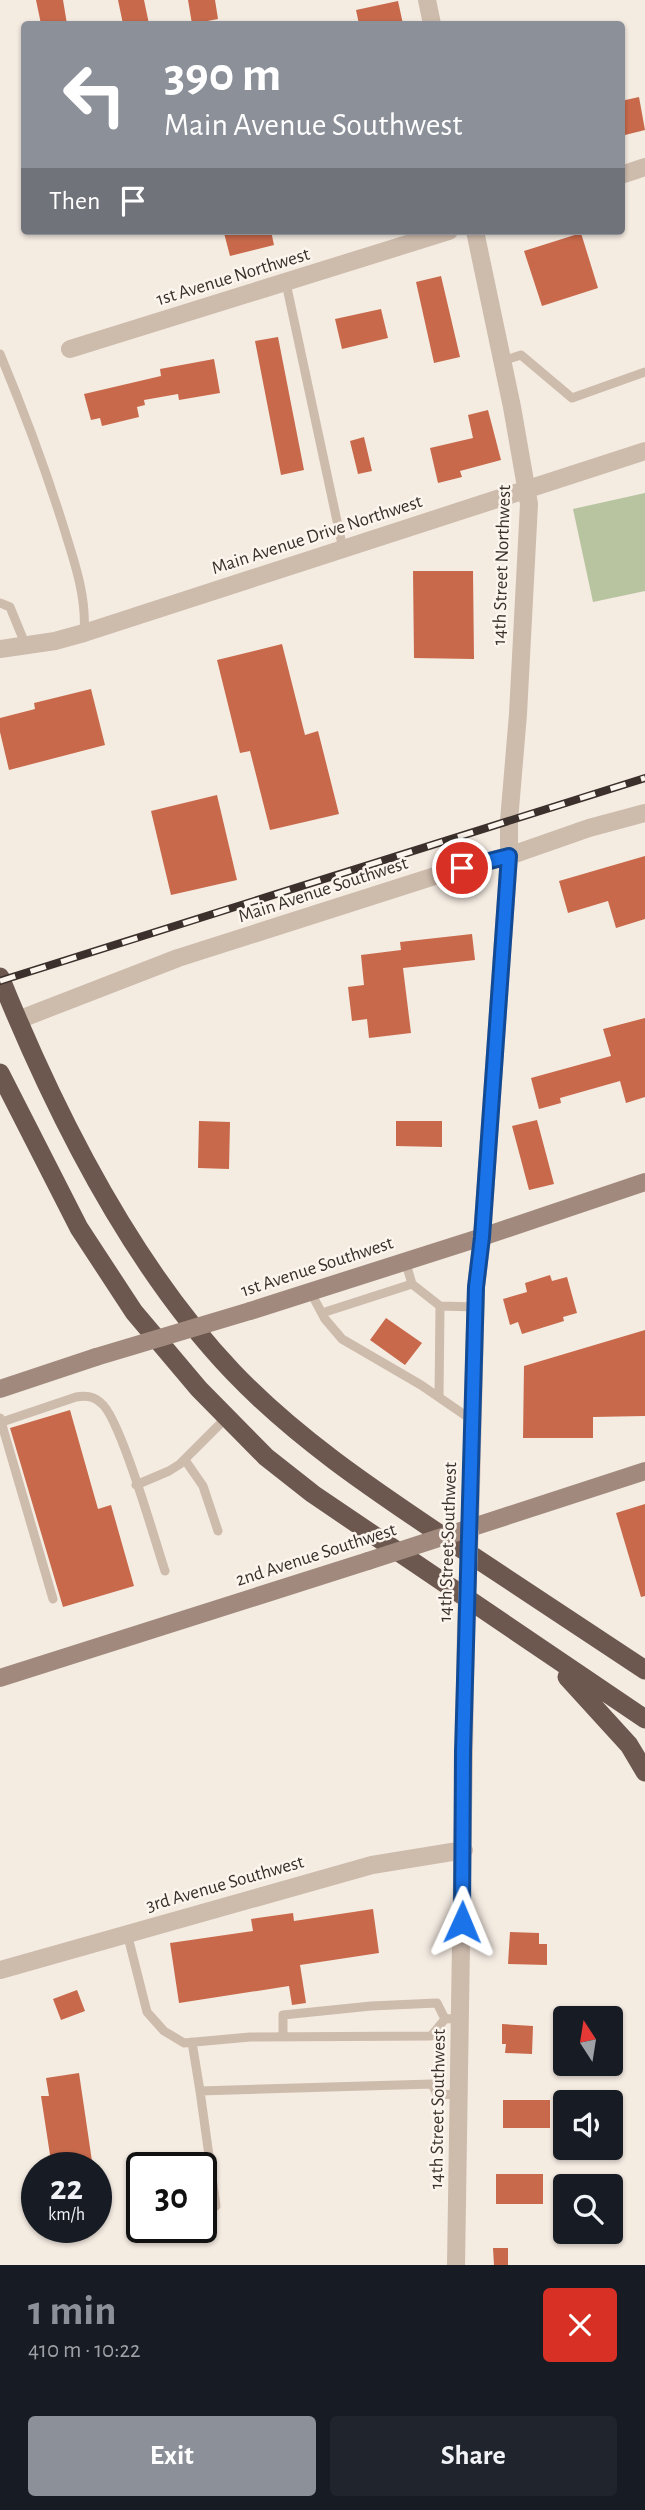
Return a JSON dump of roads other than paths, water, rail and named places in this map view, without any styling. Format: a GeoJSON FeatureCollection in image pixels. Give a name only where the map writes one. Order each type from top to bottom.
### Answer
{"type":"FeatureCollection","features":[{"type":"Feature","properties":{"kind":"highway"},"geometry":{"type":"LineString","coordinates":[[0,977],[42,1074],[115,1214],[172,1298],[233,1372],[300,1434],[357,1479],[645,1670]]}},
{"type":"Feature","properties":{"kind":"highway"},"geometry":{"type":"LineString","coordinates":[[0,1073],[79,1228],[134,1312],[191,1380],[266,1457],[313,1494],[645,1718]]}},
{"type":"Feature","properties":{"kind":"highway"},"geometry":{"type":"LineString","coordinates":[[545,1653],[629,1745],[645,1772]]}},
{"type":"Feature","properties":{"kind":"main road","name":"1st Avenue Southwest"},"geometry":{"type":"LineString","coordinates":[[0,1389],[482,1237],[645,1182]]}},
{"type":"Feature","properties":{"kind":"main road","name":"2nd Avenue Southwest"},"geometry":{"type":"LineString","coordinates":[[0,1678],[645,1471]]}},
{"type":"Feature","properties":{"kind":"street"},"geometry":{"type":"LineString","coordinates":[[427,0],[431,21]]}},
{"type":"Feature","properties":{"kind":"street"},"geometry":{"type":"LineString","coordinates":[[625,174],[645,167]]}},
{"type":"Feature","properties":{"kind":"street","name":"1st Avenue Northwest"},"geometry":{"type":"LineString","coordinates":[[70,349],[436,235]]}},
{"type":"Feature","properties":{"kind":"street","name":"14th Street Northwest"},"geometry":{"type":"LineString","coordinates":[[476,235],[528,489],[518,714],[509,821]]}},
{"type":"Feature","properties":{"kind":"street","name":"Main Avenue Drive Northwest"},"geometry":{"type":"LineString","coordinates":[[0,649],[84,633],[645,451]]}},
{"type":"Feature","properties":{"kind":"street","name":"Main Avenue Southwest"},"geometry":{"type":"LineString","coordinates":[[18,1020],[178,958],[438,875],[509,856],[589,828],[645,813]]}},
{"type":"Feature","properties":{"kind":"street","name":"14th Street Southwest"},"geometry":{"type":"LineString","coordinates":[[456,2265],[459,2095],[453,2018],[464,1850],[466,1622],[476,1307],[509,856],[509,821]]}},
{"type":"Feature","properties":{"kind":"street","name":"3rd Avenue Southwest"},"geometry":{"type":"LineString","coordinates":[[0,1970],[372,1865],[464,1850]]}},
{"type":"Feature","properties":{"kind":"lane"},"geometry":{"type":"LineString","coordinates":[[286,283],[343,549]]}},
{"type":"Feature","properties":{"kind":"lane"},"geometry":{"type":"LineString","coordinates":[[0,354],[47,472],[76,567],[85,616],[84,633]]}},
{"type":"Feature","properties":{"kind":"lane"},"geometry":{"type":"LineString","coordinates":[[502,361],[520,355],[572,398],[645,372]]}},
{"type":"Feature","properties":{"kind":"lane"},"geometry":{"type":"LineString","coordinates":[[0,603],[10,607],[26,646]]}},
{"type":"Feature","properties":{"kind":"lane"},"geometry":{"type":"LineString","coordinates":[[405,1260],[412,1284],[440,1306],[476,1307]]}},
{"type":"Feature","properties":{"kind":"lane"},"geometry":{"type":"LineString","coordinates":[[322,1313],[412,1284]]}},
{"type":"Feature","properties":{"kind":"lane"},"geometry":{"type":"LineString","coordinates":[[310,1291],[322,1313],[342,1339],[439,1397],[472,1421]]}},
{"type":"Feature","properties":{"kind":"lane"},"geometry":{"type":"LineString","coordinates":[[439,1397],[440,1306]]}},
{"type":"Feature","properties":{"kind":"lane"},"geometry":{"type":"LineString","coordinates":[[53,1599],[1,1420],[76,1397],[85,1395],[93,1398],[110,1412],[164,1571]]}},
{"type":"Feature","properties":{"kind":"lane"},"geometry":{"type":"LineString","coordinates":[[136,1485],[169,1471],[185,1460],[227,1417]]}},
{"type":"Feature","properties":{"kind":"lane"},"geometry":{"type":"LineString","coordinates":[[185,1460],[203,1486],[218,1531]]}},
{"type":"Feature","properties":{"kind":"lane"},"geometry":{"type":"LineString","coordinates":[[127,1933],[147,2012],[164,2031],[184,2043],[250,2037],[284,2037],[431,2036],[453,2018],[437,2003],[326,2010],[283,2015],[284,2037]]}},
{"type":"Feature","properties":{"kind":"lane"},"geometry":{"type":"LineString","coordinates":[[192,2042],[208,2152]]}},
{"type":"Feature","properties":{"kind":"lane"},"geometry":{"type":"LineString","coordinates":[[200,2091],[432,2084],[437,2094],[459,2095]]}},
{"type":"Feature","properties":{"kind":"railway"},"geometry":{"type":"LineString","coordinates":[[0,981],[645,778]]}}]}
